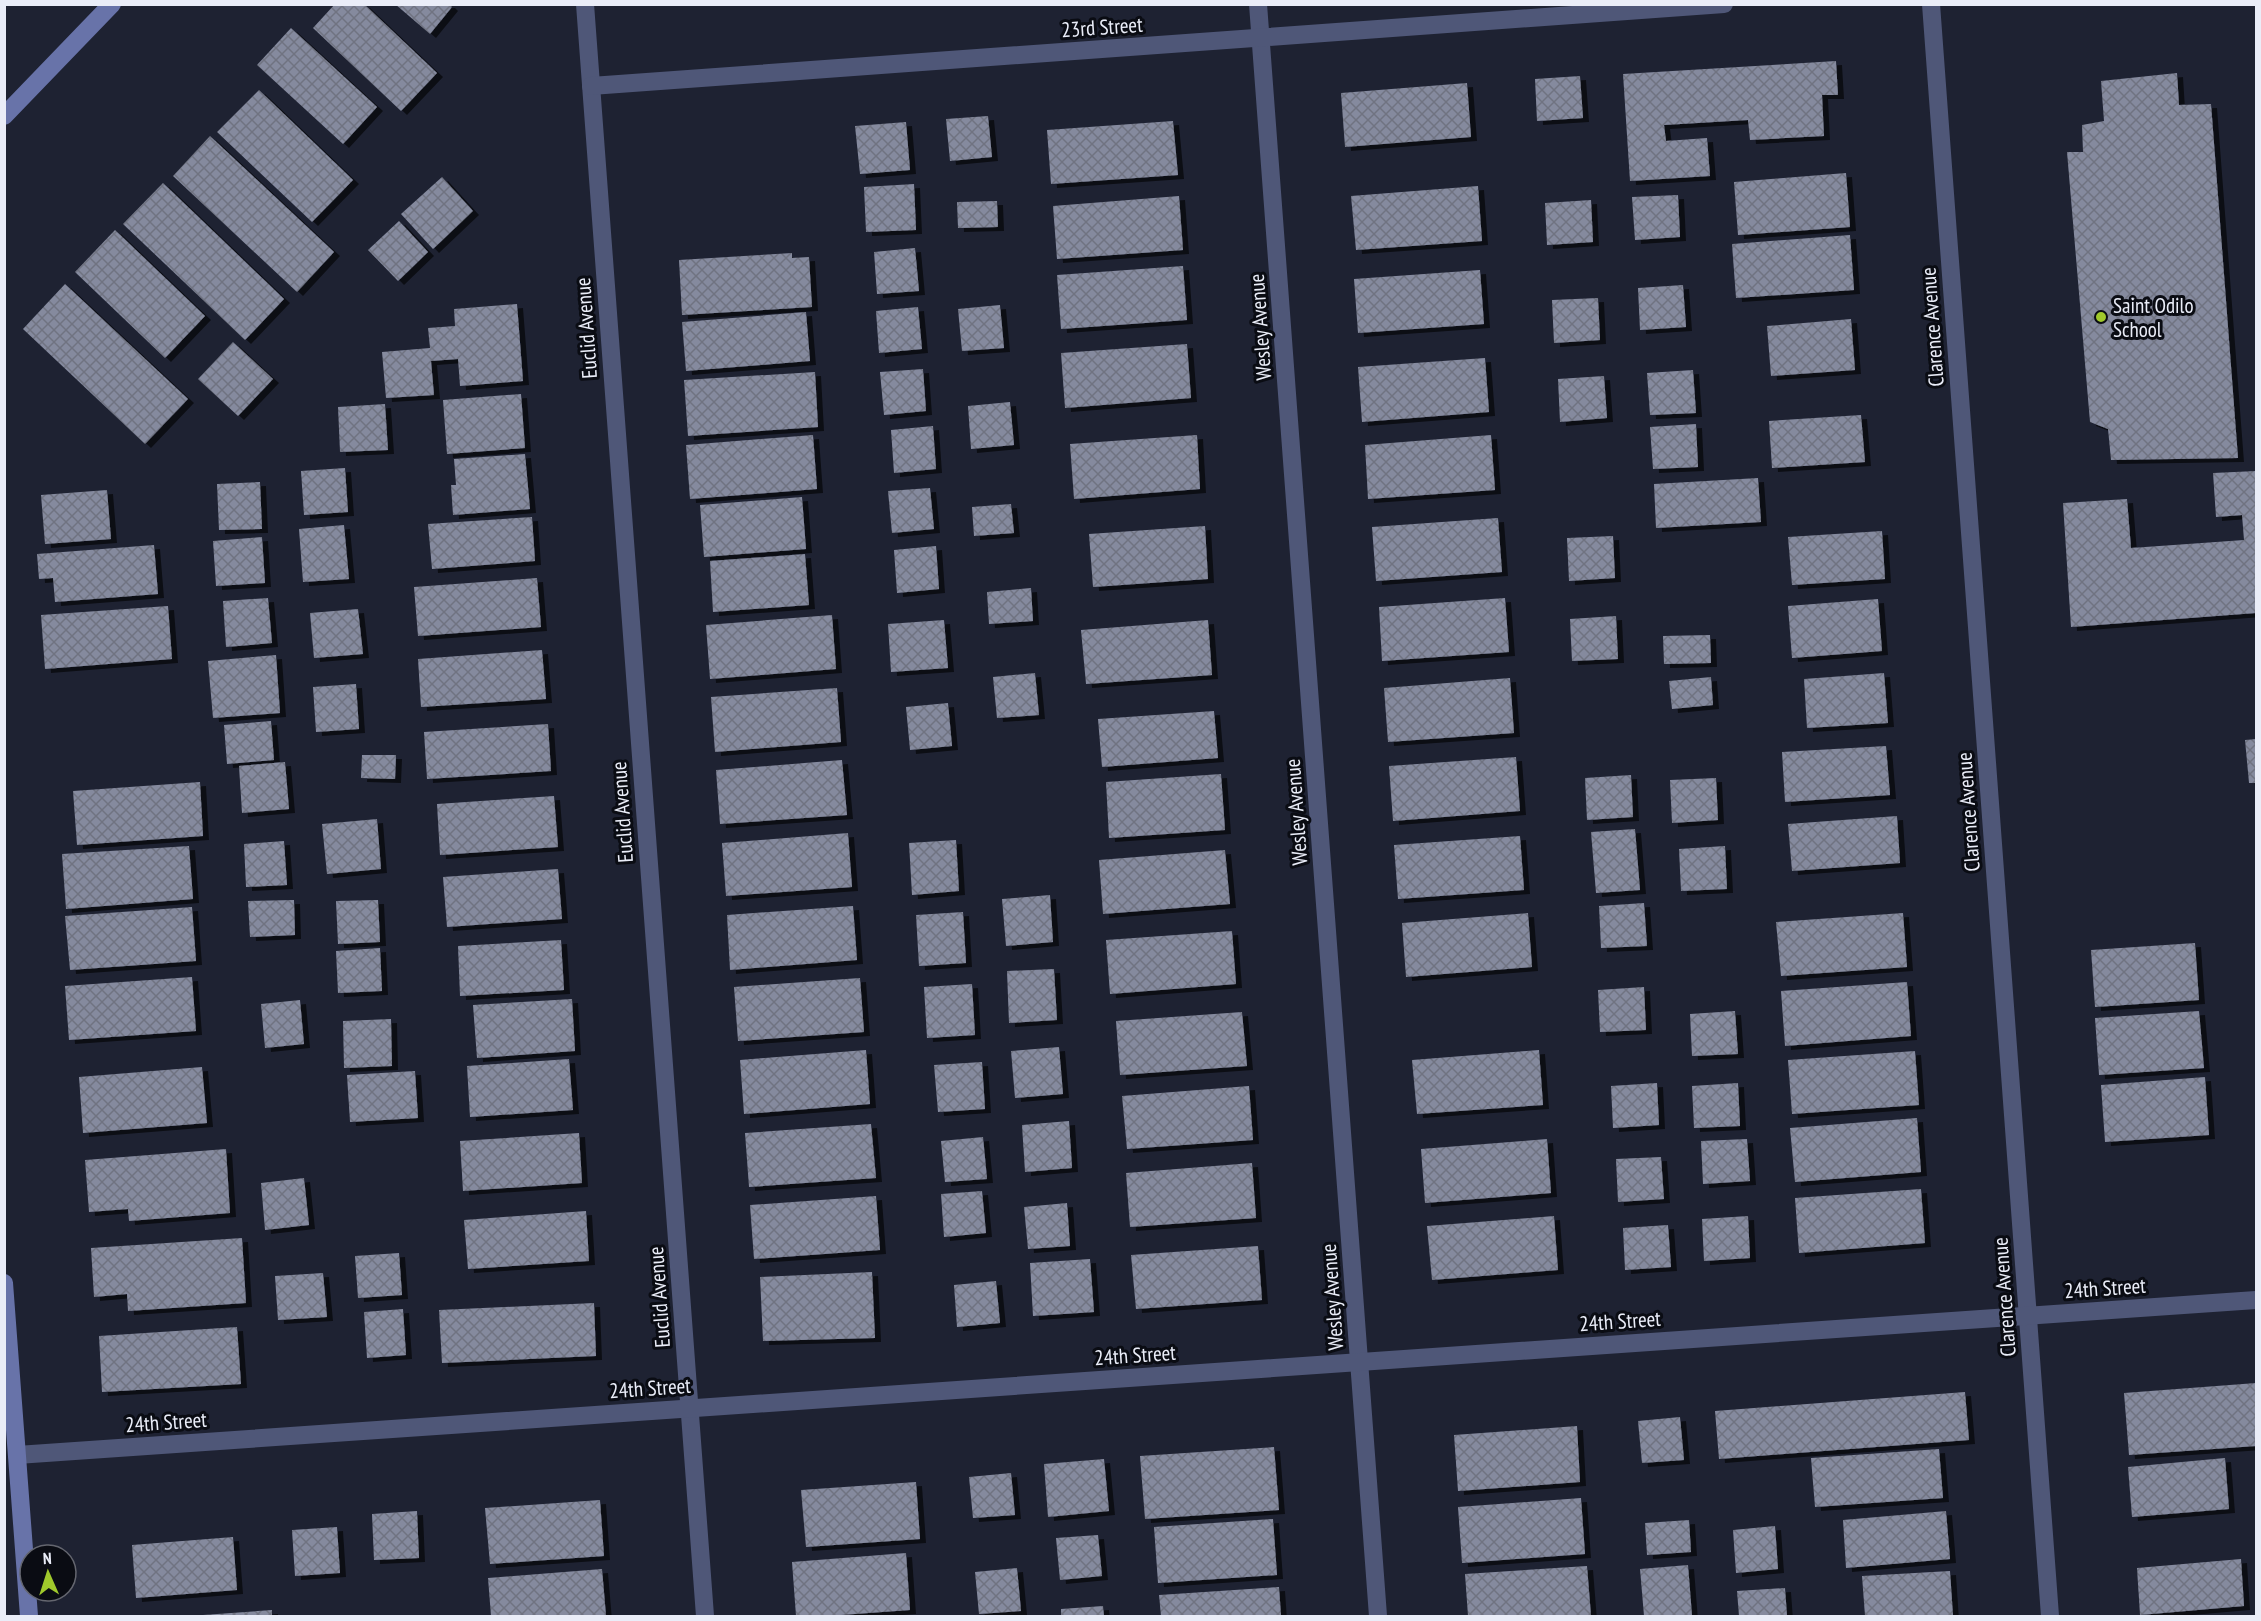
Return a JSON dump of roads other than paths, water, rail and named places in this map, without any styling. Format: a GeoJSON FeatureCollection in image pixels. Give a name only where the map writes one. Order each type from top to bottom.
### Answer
{"type":"FeatureCollection","features":[{"type":"Feature","properties":{"kind":"street"},"geometry":{"type":"LineString","coordinates":[[4,116],[112,4]]}},
{"type":"Feature","properties":{"kind":"street","name":"Euclid Avenue"},"geometry":{"type":"LineString","coordinates":[[585,4],[705,1617]]}},
{"type":"Feature","properties":{"kind":"street","name":"Wesley Avenue"},"geometry":{"type":"LineString","coordinates":[[1258,4],[1378,1617]]}},
{"type":"Feature","properties":{"kind":"street","name":"23rd Street"},"geometry":{"type":"LineString","coordinates":[[591,86],[1724,4]]}},
{"type":"Feature","properties":{"kind":"street","name":"Clarence Avenue"},"geometry":{"type":"LineString","coordinates":[[1931,4],[2050,1617]]}},
{"type":"Feature","properties":{"kind":"street"},"geometry":{"type":"LineString","coordinates":[[4,1283],[29,1617]]}},
{"type":"Feature","properties":{"kind":"street","name":"24th Street"},"geometry":{"type":"LineString","coordinates":[[17,1455],[2256,1300]]}},
{"type":"Feature","properties":{"kind":"place","name":"Saint Odilo School"},"geometry":{"type":"Point","coordinates":[2101,317]}}]}
